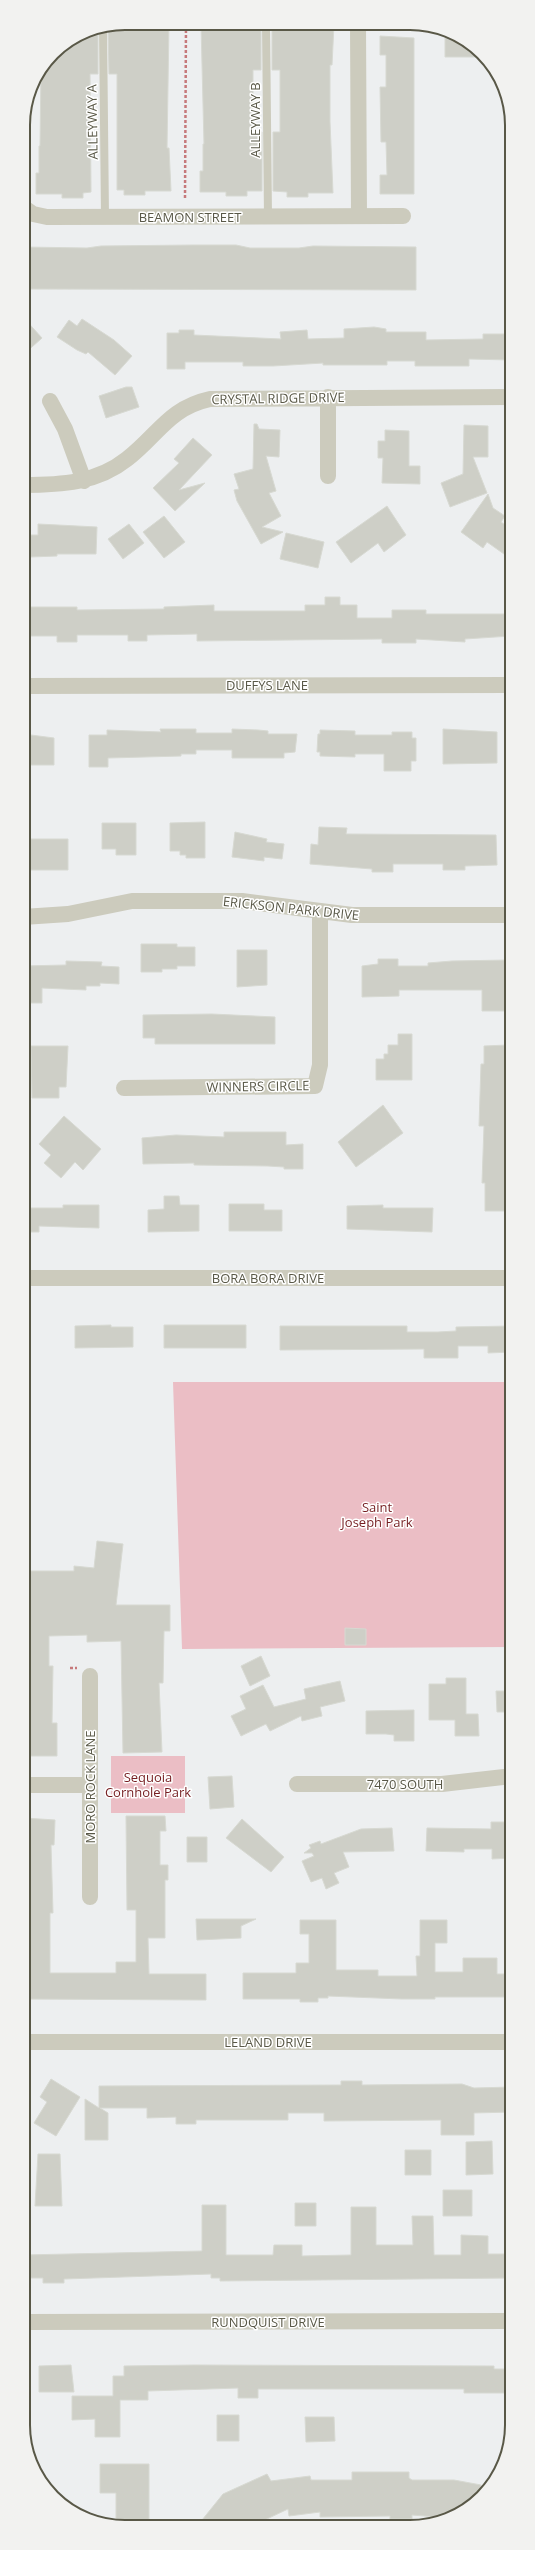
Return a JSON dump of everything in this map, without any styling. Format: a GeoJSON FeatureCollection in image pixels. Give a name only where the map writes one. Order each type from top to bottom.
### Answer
{"type":"FeatureCollection","features":[{"type":"Feature","properties":{"kind":"street"},"geometry":{"type":"LineString","coordinates":[[358,30],[359,216]]}},
{"type":"Feature","properties":{"kind":"street","name":"BEAMON STREET"},"geometry":{"type":"LineString","coordinates":[[30,212],[47,217],[402,216]]}},
{"type":"Feature","properties":{"kind":"street","name":"CRYSTAL RIDGE DRIVE"},"geometry":{"type":"LineString","coordinates":[[30,485],[84,481],[109,471],[128,458],[166,419],[193,402],[230,397],[505,397]]}},
{"type":"Feature","properties":{"kind":"street"},"geometry":{"type":"LineString","coordinates":[[328,397],[328,476]]}},
{"type":"Feature","properties":{"kind":"street"},"geometry":{"type":"LineString","coordinates":[[50,401],[65,429],[84,481]]}},
{"type":"Feature","properties":{"kind":"street","name":"DUFFYS LANE"},"geometry":{"type":"LineString","coordinates":[[30,686],[505,685]]}},
{"type":"Feature","properties":{"kind":"street","name":"ERICKSON PARK DRIVE"},"geometry":{"type":"LineString","coordinates":[[30,917],[68,914],[132,902],[156,901],[242,901],[320,913],[352,915],[505,915]]}},
{"type":"Feature","properties":{"kind":"street","name":"WINNERS CIRCLE"},"geometry":{"type":"LineString","coordinates":[[124,1088],[316,1086],[320,1065],[320,913]]}},
{"type":"Feature","properties":{"kind":"street","name":"BORA BORA DRIVE"},"geometry":{"type":"LineString","coordinates":[[30,1278],[505,1278]]}},
{"type":"Feature","properties":{"kind":"street","name":"MORO ROCK LANE"},"geometry":{"type":"LineString","coordinates":[[90,1676],[90,1897]]}},
{"type":"Feature","properties":{"kind":"street","name":"7470 SOUTH"},"geometry":{"type":"LineString","coordinates":[[298,1784],[442,1784],[505,1777]]}},
{"type":"Feature","properties":{"kind":"street"},"geometry":{"type":"LineString","coordinates":[[30,1785],[90,1785]]}},
{"type":"Feature","properties":{"kind":"street","name":"LELAND DRIVE"},"geometry":{"type":"LineString","coordinates":[[30,2042],[505,2042]]}},
{"type":"Feature","properties":{"kind":"street","name":"RUNDQUIST DRIVE"},"geometry":{"type":"LineString","coordinates":[[30,2322],[505,2321]]}},
{"type":"Feature","properties":{"kind":"lane","name":"ALLEYWAY B"},"geometry":{"type":"LineString","coordinates":[[266,30],[268,217]]}},
{"type":"Feature","properties":{"kind":"lane","name":"ALLEYWAY A"},"geometry":{"type":"LineString","coordinates":[[103,33],[105,217]]}},
{"type":"Feature","properties":{"kind":"path"},"geometry":{"type":"LineString","coordinates":[[185,198],[186,30]]}},
{"type":"Feature","properties":{"kind":"green space","name":"Saint Joseph Park"},"geometry":{"type":"Polygon","coordinates":[[[173,1382],[505,1382],[505,1647],[182,1649],[173,1382]]]}},
{"type":"Feature","properties":{"kind":"green space","name":"Sequoia Cornhole Park"},"geometry":{"type":"Polygon","coordinates":[[[111,1756],[185,1756],[185,1813],[111,1813],[111,1756]]]}},
{"type":"Feature","properties":{"kind":"building"},"geometry":{"type":"Polygon","coordinates":[[[119,30],[169,30],[167,148],[169,148],[171,191],[145,191],[145,195],[124,195],[124,190],[117,190],[117,74],[109,74],[108,32],[119,30]]]}},
{"type":"Feature","properties":{"kind":"building"},"geometry":{"type":"Polygon","coordinates":[[[201,30],[261,30],[261,70],[253,70],[253,132],[262,132],[262,191],[247,191],[247,196],[226,196],[226,192],[200,192],[200,171],[203,171],[204,144],[201,30]]]}},
{"type":"Feature","properties":{"kind":"building"},"geometry":{"type":"Polygon","coordinates":[[[272,30],[334,30],[332,65],[330,65],[330,122],[333,193],[308,193],[308,197],[287,197],[287,192],[273,191],[273,132],[280,132],[280,70],[272,70],[272,30]]]}},
{"type":"Feature","properties":{"kind":"building"},"geometry":{"type":"Polygon","coordinates":[[[98,34],[98,74],[90,74],[91,192],[83,193],[83,198],[62,198],[62,194],[36,194],[36,173],[39,173],[41,81],[46,72],[62,54],[77,43],[98,34]]]}},
{"type":"Feature","properties":{"kind":"building"},"geometry":{"type":"Polygon","coordinates":[[[380,36],[414,38],[414,194],[380,194],[380,175],[387,175],[386,142],[381,142],[380,87],[386,87],[386,55],[380,55],[380,36]]]}},
{"type":"Feature","properties":{"kind":"building"},"geometry":{"type":"Polygon","coordinates":[[[445,37],[458,43],[476,57],[445,57],[445,37]]]}},
{"type":"Feature","properties":{"kind":"building"},"geometry":{"type":"Polygon","coordinates":[[[236,245],[250,248],[299,248],[313,246],[416,247],[416,290],[30,289],[30,247],[87,248],[101,246],[236,245]]]}},
{"type":"Feature","properties":{"kind":"building"},"geometry":{"type":"Polygon","coordinates":[[[82,319],[114,340],[132,356],[115,375],[88,352],[86,354],[77,350],[57,337],[69,320],[77,326],[82,319]]]}},
{"type":"Feature","properties":{"kind":"building"},"geometry":{"type":"Polygon","coordinates":[[[30,325],[42,338],[30,349],[30,325]]]}},
{"type":"Feature","properties":{"kind":"building"},"geometry":{"type":"Polygon","coordinates":[[[374,327],[386,329],[386,332],[426,332],[426,340],[483,339],[483,334],[505,334],[505,360],[469,359],[469,366],[415,366],[415,361],[387,361],[387,365],[323,365],[323,363],[273,366],[243,366],[243,362],[185,362],[185,369],[167,369],[167,333],[179,333],[179,330],[194,330],[194,335],[281,339],[280,332],[307,330],[308,339],[344,338],[344,329],[374,327]]]}},
{"type":"Feature","properties":{"kind":"building"},"geometry":{"type":"Polygon","coordinates":[[[126,387],[132,387],[139,407],[106,418],[99,396],[126,387]]]}},
{"type":"Feature","properties":{"kind":"building"},"geometry":{"type":"Polygon","coordinates":[[[254,424],[257,424],[259,429],[280,430],[279,457],[266,456],[276,491],[269,493],[281,516],[262,527],[283,532],[261,544],[237,501],[234,490],[239,489],[234,474],[253,469],[254,424]]]}},
{"type":"Feature","properties":{"kind":"building"},"geometry":{"type":"Polygon","coordinates":[[[464,425],[488,426],[488,457],[473,457],[487,493],[450,507],[441,483],[463,474],[464,425]]]}},
{"type":"Feature","properties":{"kind":"building"},"geometry":{"type":"Polygon","coordinates":[[[385,430],[409,431],[409,466],[420,466],[420,484],[382,483],[383,458],[378,458],[378,441],[385,441],[385,430]]]}},
{"type":"Feature","properties":{"kind":"building"},"geometry":{"type":"Polygon","coordinates":[[[193,438],[212,455],[179,490],[205,483],[175,511],[153,488],[179,463],[174,459],[193,438]]]}},
{"type":"Feature","properties":{"kind":"building"},"geometry":{"type":"Polygon","coordinates":[[[488,494],[493,508],[505,516],[501,522],[505,525],[505,555],[487,542],[483,548],[461,532],[488,494]]]}},
{"type":"Feature","properties":{"kind":"building"},"geometry":{"type":"Polygon","coordinates":[[[387,506],[406,535],[384,552],[378,543],[351,563],[336,542],[387,506]]]}},
{"type":"Feature","properties":{"kind":"building"},"geometry":{"type":"Polygon","coordinates":[[[164,516],[185,542],[164,558],[143,532],[164,516]]]}},
{"type":"Feature","properties":{"kind":"building"},"geometry":{"type":"Polygon","coordinates":[[[38,524],[97,527],[96,554],[57,554],[57,556],[30,557],[30,535],[38,535],[38,524]]]}},
{"type":"Feature","properties":{"kind":"building"},"geometry":{"type":"Polygon","coordinates":[[[129,524],[144,543],[123,559],[108,539],[129,524]]]}},
{"type":"Feature","properties":{"kind":"building"},"geometry":{"type":"Polygon","coordinates":[[[286,533],[324,542],[318,568],[280,559],[286,533]]]}},
{"type":"Feature","properties":{"kind":"building"},"geometry":{"type":"Polygon","coordinates":[[[325,597],[340,597],[340,605],[357,605],[357,618],[392,618],[392,610],[426,610],[426,614],[505,614],[505,636],[465,639],[465,642],[416,639],[416,643],[382,643],[382,639],[197,641],[197,634],[147,635],[147,641],[128,641],[128,635],[77,635],[77,642],[57,642],[57,636],[30,636],[30,607],[77,607],[77,610],[164,609],[164,607],[214,605],[214,611],[305,611],[305,605],[325,605],[325,597]]]}},
{"type":"Feature","properties":{"kind":"building"},"geometry":{"type":"Polygon","coordinates":[[[160,729],[196,729],[196,733],[232,733],[232,729],[268,731],[268,734],[297,734],[295,752],[284,753],[284,758],[232,758],[232,750],[196,750],[196,754],[181,754],[181,756],[108,758],[108,767],[89,767],[89,735],[107,735],[107,730],[161,732],[160,729]]]}},
{"type":"Feature","properties":{"kind":"building"},"geometry":{"type":"Polygon","coordinates":[[[443,729],[497,732],[497,763],[443,764],[443,729]]]}},
{"type":"Feature","properties":{"kind":"building"},"geometry":{"type":"Polygon","coordinates":[[[320,730],[355,731],[355,735],[392,735],[392,732],[412,732],[412,738],[416,738],[416,761],[411,761],[411,771],[384,771],[384,754],[355,754],[355,757],[320,756],[320,752],[317,752],[318,734],[320,734],[320,730]]]}},
{"type":"Feature","properties":{"kind":"building"},"geometry":{"type":"Polygon","coordinates":[[[30,735],[54,738],[54,765],[30,765],[30,735]]]}},
{"type":"Feature","properties":{"kind":"building"},"geometry":{"type":"Polygon","coordinates":[[[205,822],[205,858],[186,858],[186,855],[180,855],[180,851],[170,851],[170,823],[205,822]]]}},
{"type":"Feature","properties":{"kind":"building"},"geometry":{"type":"Polygon","coordinates":[[[102,823],[136,823],[136,855],[116,855],[116,849],[102,849],[102,823]]]}},
{"type":"Feature","properties":{"kind":"building"},"geometry":{"type":"Polygon","coordinates":[[[319,827],[347,828],[346,834],[496,835],[497,865],[465,866],[465,870],[443,870],[443,864],[393,864],[393,872],[372,872],[372,869],[310,864],[311,844],[318,845],[319,827]]]}},
{"type":"Feature","properties":{"kind":"building"},"geometry":{"type":"Polygon","coordinates":[[[235,832],[267,839],[266,842],[284,844],[282,859],[264,857],[264,861],[232,857],[235,832]]]}},
{"type":"Feature","properties":{"kind":"building"},"geometry":{"type":"Polygon","coordinates":[[[30,839],[68,839],[68,870],[30,870],[30,839]]]}},
{"type":"Feature","properties":{"kind":"building"},"geometry":{"type":"Polygon","coordinates":[[[141,944],[177,944],[177,947],[195,947],[195,966],[177,966],[177,969],[162,969],[162,972],[141,972],[141,944]]]}},
{"type":"Feature","properties":{"kind":"building"},"geometry":{"type":"Polygon","coordinates":[[[237,950],[267,950],[267,985],[237,987],[237,950]]]}},
{"type":"Feature","properties":{"kind":"building"},"geometry":{"type":"Polygon","coordinates":[[[378,959],[398,959],[398,966],[428,966],[428,963],[452,961],[505,960],[505,1011],[482,1011],[482,990],[399,990],[399,996],[362,997],[362,966],[378,964],[378,959]]]}},
{"type":"Feature","properties":{"kind":"building"},"geometry":{"type":"Polygon","coordinates":[[[66,961],[102,962],[101,966],[119,967],[119,984],[100,983],[100,986],[86,986],[86,990],[42,988],[42,1003],[30,1003],[30,966],[66,965],[66,961]]]}},
{"type":"Feature","properties":{"kind":"building"},"geometry":{"type":"Polygon","coordinates":[[[212,1014],[275,1017],[275,1044],[155,1044],[155,1038],[143,1038],[143,1015],[212,1014]]]}},
{"type":"Feature","properties":{"kind":"building"},"geometry":{"type":"Polygon","coordinates":[[[398,1034],[412,1034],[412,1080],[376,1080],[376,1059],[384,1059],[384,1054],[388,1054],[388,1045],[398,1045],[398,1034]]]}},
{"type":"Feature","properties":{"kind":"building"},"geometry":{"type":"Polygon","coordinates":[[[505,1045],[505,1211],[485,1211],[485,1183],[482,1183],[484,1126],[479,1126],[481,1064],[484,1064],[484,1046],[505,1045]]]}},
{"type":"Feature","properties":{"kind":"building"},"geometry":{"type":"Polygon","coordinates":[[[31,1046],[68,1046],[66,1087],[59,1087],[59,1098],[32,1098],[31,1046]]]}},
{"type":"Feature","properties":{"kind":"building"},"geometry":{"type":"Polygon","coordinates":[[[383,1105],[403,1133],[356,1167],[338,1142],[383,1105]]]}},
{"type":"Feature","properties":{"kind":"building"},"geometry":{"type":"Polygon","coordinates":[[[64,1116],[101,1149],[83,1170],[75,1162],[61,1178],[44,1163],[51,1155],[39,1144],[64,1116]]]}},
{"type":"Feature","properties":{"kind":"building"},"geometry":{"type":"Polygon","coordinates":[[[224,1132],[286,1132],[286,1145],[303,1144],[303,1169],[284,1169],[284,1167],[268,1166],[194,1165],[194,1163],[143,1164],[142,1138],[176,1135],[224,1137],[224,1132]]]}},
{"type":"Feature","properties":{"kind":"building"},"geometry":{"type":"Polygon","coordinates":[[[164,1196],[179,1196],[180,1205],[199,1205],[199,1231],[148,1232],[148,1210],[164,1209],[164,1196]]]}},
{"type":"Feature","properties":{"kind":"building"},"geometry":{"type":"Polygon","coordinates":[[[229,1204],[264,1204],[264,1210],[282,1210],[282,1231],[229,1231],[229,1204]]]}},
{"type":"Feature","properties":{"kind":"building"},"geometry":{"type":"Polygon","coordinates":[[[63,1205],[99,1205],[99,1228],[39,1226],[39,1232],[30,1232],[30,1208],[63,1208],[63,1205]]]}},
{"type":"Feature","properties":{"kind":"building"},"geometry":{"type":"Polygon","coordinates":[[[383,1205],[383,1208],[433,1208],[432,1232],[347,1229],[347,1206],[383,1205]]]}},
{"type":"Feature","properties":{"kind":"building"},"geometry":{"type":"Polygon","coordinates":[[[111,1325],[111,1327],[133,1327],[133,1347],[75,1348],[75,1326],[111,1325]]]}},
{"type":"Feature","properties":{"kind":"building"},"geometry":{"type":"Polygon","coordinates":[[[164,1325],[246,1325],[246,1348],[164,1348],[164,1325]]]}},
{"type":"Feature","properties":{"kind":"building"},"geometry":{"type":"Polygon","coordinates":[[[280,1326],[407,1326],[407,1332],[456,1331],[456,1327],[505,1326],[505,1352],[488,1353],[488,1346],[458,1346],[458,1358],[424,1358],[424,1349],[280,1350],[280,1326]]]}},
{"type":"Feature","properties":{"kind":"building"},"geometry":{"type":"Polygon","coordinates":[[[97,1541],[123,1544],[116,1605],[170,1605],[170,1631],[164,1631],[163,1683],[159,1683],[162,1752],[123,1753],[121,1641],[87,1642],[87,1635],[49,1636],[49,1666],[53,1666],[52,1723],[57,1723],[57,1756],[30,1756],[30,1571],[74,1571],[74,1566],[94,1568],[97,1541]]]}},
{"type":"Feature","properties":{"kind":"building"},"geometry":{"type":"Polygon","coordinates":[[[345,1628],[366,1629],[366,1645],[345,1645],[345,1628]]]}},
{"type":"Feature","properties":{"kind":"building"},"geometry":{"type":"Polygon","coordinates":[[[261,1656],[270,1676],[250,1686],[241,1666],[261,1656]]]}},
{"type":"Feature","properties":{"kind":"building"},"geometry":{"type":"Polygon","coordinates":[[[446,1678],[466,1678],[466,1714],[478,1714],[479,1736],[455,1736],[455,1720],[429,1720],[429,1684],[446,1684],[446,1678]]]}},
{"type":"Feature","properties":{"kind":"building"},"geometry":{"type":"Polygon","coordinates":[[[340,1681],[345,1701],[320,1707],[322,1716],[302,1721],[301,1716],[270,1731],[266,1724],[241,1736],[231,1716],[246,1709],[240,1696],[263,1685],[274,1707],[306,1699],[304,1689],[340,1681]]]}},
{"type":"Feature","properties":{"kind":"building"},"geometry":{"type":"Polygon","coordinates":[[[496,1691],[505,1691],[505,1712],[497,1712],[496,1691]]]}},
{"type":"Feature","properties":{"kind":"building"},"geometry":{"type":"Polygon","coordinates":[[[414,1710],[414,1741],[394,1741],[394,1735],[366,1734],[366,1711],[414,1710]]]}},
{"type":"Feature","properties":{"kind":"building"},"geometry":{"type":"Polygon","coordinates":[[[232,1776],[234,1807],[210,1809],[208,1777],[232,1776]]]}},
{"type":"Feature","properties":{"kind":"building"},"geometry":{"type":"Polygon","coordinates":[[[126,1816],[165,1816],[166,1831],[160,1831],[160,1865],[168,1865],[168,1880],[165,1880],[165,1938],[148,1938],[149,1974],[206,1974],[206,2000],[30,1999],[30,1818],[55,1820],[54,1845],[51,1845],[53,1913],[50,1913],[50,1973],[116,1973],[116,1962],[136,1962],[136,1910],[127,1910],[126,1816]]]}},
{"type":"Feature","properties":{"kind":"building"},"geometry":{"type":"Polygon","coordinates":[[[242,1819],[284,1857],[271,1872],[226,1838],[242,1819]]]}},
{"type":"Feature","properties":{"kind":"building"},"geometry":{"type":"Polygon","coordinates":[[[491,1822],[505,1822],[505,1858],[492,1859],[492,1849],[464,1849],[464,1852],[426,1851],[427,1828],[491,1829],[491,1822]]]}},
{"type":"Feature","properties":{"kind":"building"},"geometry":{"type":"Polygon","coordinates":[[[392,1828],[394,1851],[343,1852],[349,1867],[334,1873],[339,1883],[326,1889],[322,1878],[311,1882],[302,1861],[314,1856],[312,1853],[304,1853],[311,1848],[309,1845],[320,1841],[321,1844],[361,1829],[392,1828]]]}},
{"type":"Feature","properties":{"kind":"building"},"geometry":{"type":"Polygon","coordinates":[[[187,1837],[207,1837],[207,1862],[187,1862],[187,1837]]]}},
{"type":"Feature","properties":{"kind":"building"},"geometry":{"type":"Polygon","coordinates":[[[196,1919],[256,1919],[241,1926],[241,1938],[197,1940],[196,1919]]]}},
{"type":"Feature","properties":{"kind":"building"},"geometry":{"type":"Polygon","coordinates":[[[300,1920],[336,1920],[336,1970],[378,1970],[378,1976],[417,1976],[416,1956],[420,1956],[420,1920],[447,1920],[447,1943],[435,1943],[435,1972],[463,1972],[463,1958],[497,1958],[497,1974],[505,1974],[505,1997],[435,1997],[435,1999],[402,1999],[328,1996],[328,1998],[318,1998],[318,2002],[300,2002],[300,1999],[243,1999],[243,1973],[296,1973],[296,1963],[309,1963],[309,1934],[300,1934],[300,1920]]]}},
{"type":"Feature","properties":{"kind":"building"},"geometry":{"type":"Polygon","coordinates":[[[51,2079],[80,2097],[56,2136],[34,2123],[47,2102],[40,2097],[51,2079]]]}},
{"type":"Feature","properties":{"kind":"building"},"geometry":{"type":"Polygon","coordinates":[[[341,2081],[362,2081],[362,2085],[462,2084],[474,2088],[505,2087],[505,2112],[474,2113],[474,2135],[441,2135],[441,2120],[324,2121],[324,2113],[288,2113],[288,2120],[196,2120],[196,2124],[176,2124],[176,2117],[147,2118],[147,2108],[100,2108],[108,2113],[108,2140],[85,2140],[85,2099],[99,2108],[99,2086],[341,2085],[341,2081]]]}},
{"type":"Feature","properties":{"kind":"building"},"geometry":{"type":"Polygon","coordinates":[[[492,2141],[493,2174],[466,2175],[466,2142],[492,2141]]]}},
{"type":"Feature","properties":{"kind":"building"},"geometry":{"type":"Polygon","coordinates":[[[405,2150],[431,2150],[431,2175],[405,2175],[405,2150]]]}},
{"type":"Feature","properties":{"kind":"building"},"geometry":{"type":"Polygon","coordinates":[[[38,2154],[60,2154],[62,2206],[35,2206],[38,2154]]]}},
{"type":"Feature","properties":{"kind":"building"},"geometry":{"type":"Polygon","coordinates":[[[443,2190],[472,2190],[472,2216],[443,2216],[443,2190]]]}},
{"type":"Feature","properties":{"kind":"building"},"geometry":{"type":"Polygon","coordinates":[[[295,2203],[316,2203],[316,2226],[295,2226],[295,2203]]]}},
{"type":"Feature","properties":{"kind":"building"},"geometry":{"type":"Polygon","coordinates":[[[202,2205],[226,2205],[226,2255],[273,2255],[274,2245],[302,2245],[302,2256],[351,2255],[351,2207],[376,2207],[376,2245],[413,2245],[412,2216],[433,2216],[434,2255],[461,2255],[461,2235],[488,2236],[488,2254],[505,2254],[505,2278],[220,2281],[220,2278],[211,2278],[211,2274],[64,2279],[64,2283],[43,2283],[43,2278],[30,2278],[30,2255],[202,2251],[202,2205]]]}},
{"type":"Feature","properties":{"kind":"building"},"geometry":{"type":"Polygon","coordinates":[[[71,2365],[74,2392],[39,2392],[39,2366],[71,2365]]]}},
{"type":"Feature","properties":{"kind":"building"},"geometry":{"type":"Polygon","coordinates":[[[124,2366],[494,2366],[494,2369],[505,2369],[505,2393],[464,2393],[464,2389],[258,2389],[258,2398],[238,2398],[238,2388],[148,2391],[148,2400],[120,2400],[120,2437],[95,2437],[95,2419],[72,2420],[72,2396],[113,2396],[113,2376],[124,2376],[124,2366]]]}},
{"type":"Feature","properties":{"kind":"building"},"geometry":{"type":"Polygon","coordinates":[[[217,2415],[239,2415],[239,2441],[217,2441],[217,2415]]]}},
{"type":"Feature","properties":{"kind":"building"},"geometry":{"type":"Polygon","coordinates":[[[305,2417],[334,2417],[335,2441],[306,2442],[305,2417]]]}},
{"type":"Feature","properties":{"kind":"building"},"geometry":{"type":"Polygon","coordinates":[[[100,2464],[149,2464],[149,2520],[116,2520],[116,2493],[100,2493],[100,2464]]]}},
{"type":"Feature","properties":{"kind":"building"},"geometry":{"type":"Polygon","coordinates":[[[352,2472],[409,2472],[409,2478],[412,2480],[454,2480],[481,2485],[477,2492],[463,2504],[435,2517],[412,2515],[412,2519],[390,2519],[390,2516],[320,2517],[320,2512],[289,2516],[288,2509],[265,2520],[202,2520],[223,2494],[267,2474],[271,2481],[310,2476],[311,2480],[352,2480],[352,2472]]]}}]}
